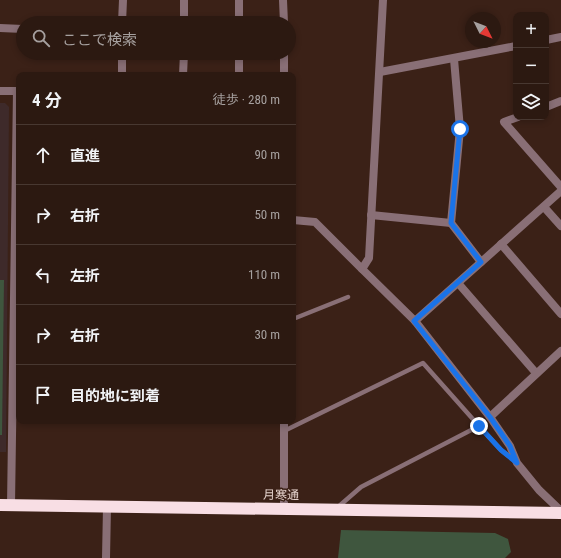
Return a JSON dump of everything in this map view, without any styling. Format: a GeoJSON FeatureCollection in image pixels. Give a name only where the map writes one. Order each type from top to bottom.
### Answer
{"type":"FeatureCollection","features":[{"type":"Feature","properties":{"kind":"highway","name":"月寒通"},"geometry":{"type":"LineString","coordinates":[[6,505],[561,512]]}},
{"type":"Feature","properties":{"kind":"street"},"geometry":{"type":"LineString","coordinates":[[122,16],[123,0]]}},
{"type":"Feature","properties":{"kind":"street"},"geometry":{"type":"LineString","coordinates":[[184,0],[184,16]]}},
{"type":"Feature","properties":{"kind":"street"},"geometry":{"type":"LineString","coordinates":[[239,0],[239,16]]}},
{"type":"Feature","properties":{"kind":"street"},"geometry":{"type":"LineString","coordinates":[[284,0],[284,16]]}},
{"type":"Feature","properties":{"kind":"street"},"geometry":{"type":"LineString","coordinates":[[362,269],[368,258],[384,0]]}},
{"type":"Feature","properties":{"kind":"street"},"geometry":{"type":"LineString","coordinates":[[0,28],[16,29]]}},
{"type":"Feature","properties":{"kind":"street"},"geometry":{"type":"LineString","coordinates":[[549,39],[561,37]]}},
{"type":"Feature","properties":{"kind":"street"},"geometry":{"type":"LineString","coordinates":[[380,72],[513,47]]}},
{"type":"Feature","properties":{"kind":"street"},"geometry":{"type":"LineString","coordinates":[[454,59],[460,129],[451,223],[481,262]]}},
{"type":"Feature","properties":{"kind":"street"},"geometry":{"type":"LineString","coordinates":[[122,60],[122,72]]}},
{"type":"Feature","properties":{"kind":"street"},"geometry":{"type":"LineString","coordinates":[[183,72],[184,60]]}},
{"type":"Feature","properties":{"kind":"street"},"geometry":{"type":"LineString","coordinates":[[239,60],[239,72]]}},
{"type":"Feature","properties":{"kind":"street"},"geometry":{"type":"LineString","coordinates":[[284,60],[284,72]]}},
{"type":"Feature","properties":{"kind":"street"},"geometry":{"type":"LineString","coordinates":[[0,91],[16,91]]}},
{"type":"Feature","properties":{"kind":"street"},"geometry":{"type":"LineString","coordinates":[[549,106],[561,101]]}},
{"type":"Feature","properties":{"kind":"street"},"geometry":{"type":"LineString","coordinates":[[513,119],[504,122],[561,187]]}},
{"type":"Feature","properties":{"kind":"street"},"geometry":{"type":"LineString","coordinates":[[6,505],[16,160]]}},
{"type":"Feature","properties":{"kind":"street"},"geometry":{"type":"LineString","coordinates":[[414,321],[561,191]]}},
{"type":"Feature","properties":{"kind":"street"},"geometry":{"type":"LineString","coordinates":[[544,207],[561,226]]}},
{"type":"Feature","properties":{"kind":"street"},"geometry":{"type":"LineString","coordinates":[[371,215],[451,223]]}},
{"type":"Feature","properties":{"kind":"street"},"geometry":{"type":"LineString","coordinates":[[296,220],[315,222],[414,321],[490,417],[510,446],[517,463],[539,490],[561,512]]}},
{"type":"Feature","properties":{"kind":"street"},"geometry":{"type":"LineString","coordinates":[[501,244],[561,314]]}},
{"type":"Feature","properties":{"kind":"street"},"geometry":{"type":"LineString","coordinates":[[458,283],[536,374]]}},
{"type":"Feature","properties":{"kind":"street"},"geometry":{"type":"LineString","coordinates":[[490,417],[561,351]]}},
{"type":"Feature","properties":{"kind":"street"},"geometry":{"type":"LineString","coordinates":[[284,424],[284,509]]}},
{"type":"Feature","properties":{"kind":"street"},"geometry":{"type":"LineString","coordinates":[[106,558],[107,507]]}},
{"type":"Feature","properties":{"kind":"lane"},"geometry":{"type":"LineString","coordinates":[[296,318],[348,297]]}},
{"type":"Feature","properties":{"kind":"lane"},"geometry":{"type":"LineString","coordinates":[[284,431],[423,363],[501,450],[517,463]]}},
{"type":"Feature","properties":{"kind":"lane"},"geometry":{"type":"LineString","coordinates":[[336,509],[361,487],[479,426]]}},
{"type":"Feature","properties":{"kind":"shaded area"},"geometry":{"type":"Polygon","coordinates":[[[0,103],[5,103],[9,107],[6,452],[0,452],[0,103]]]}},
{"type":"Feature","properties":{"kind":"green space"},"geometry":{"type":"Polygon","coordinates":[[[0,280],[4,280],[2,435],[0,435],[0,280]]]}},
{"type":"Feature","properties":{"kind":"green space"},"geometry":{"type":"Polygon","coordinates":[[[341,530],[495,533],[508,539],[511,552],[505,558],[338,558],[341,530]]]}},
{"type":"Feature","properties":{"kind":"route"},"geometry":{"type":"LineString","coordinates":[[460,129],[451,223],[481,262],[414,321],[490,417],[510,446],[517,463],[501,450],[479,426]]}}]}
